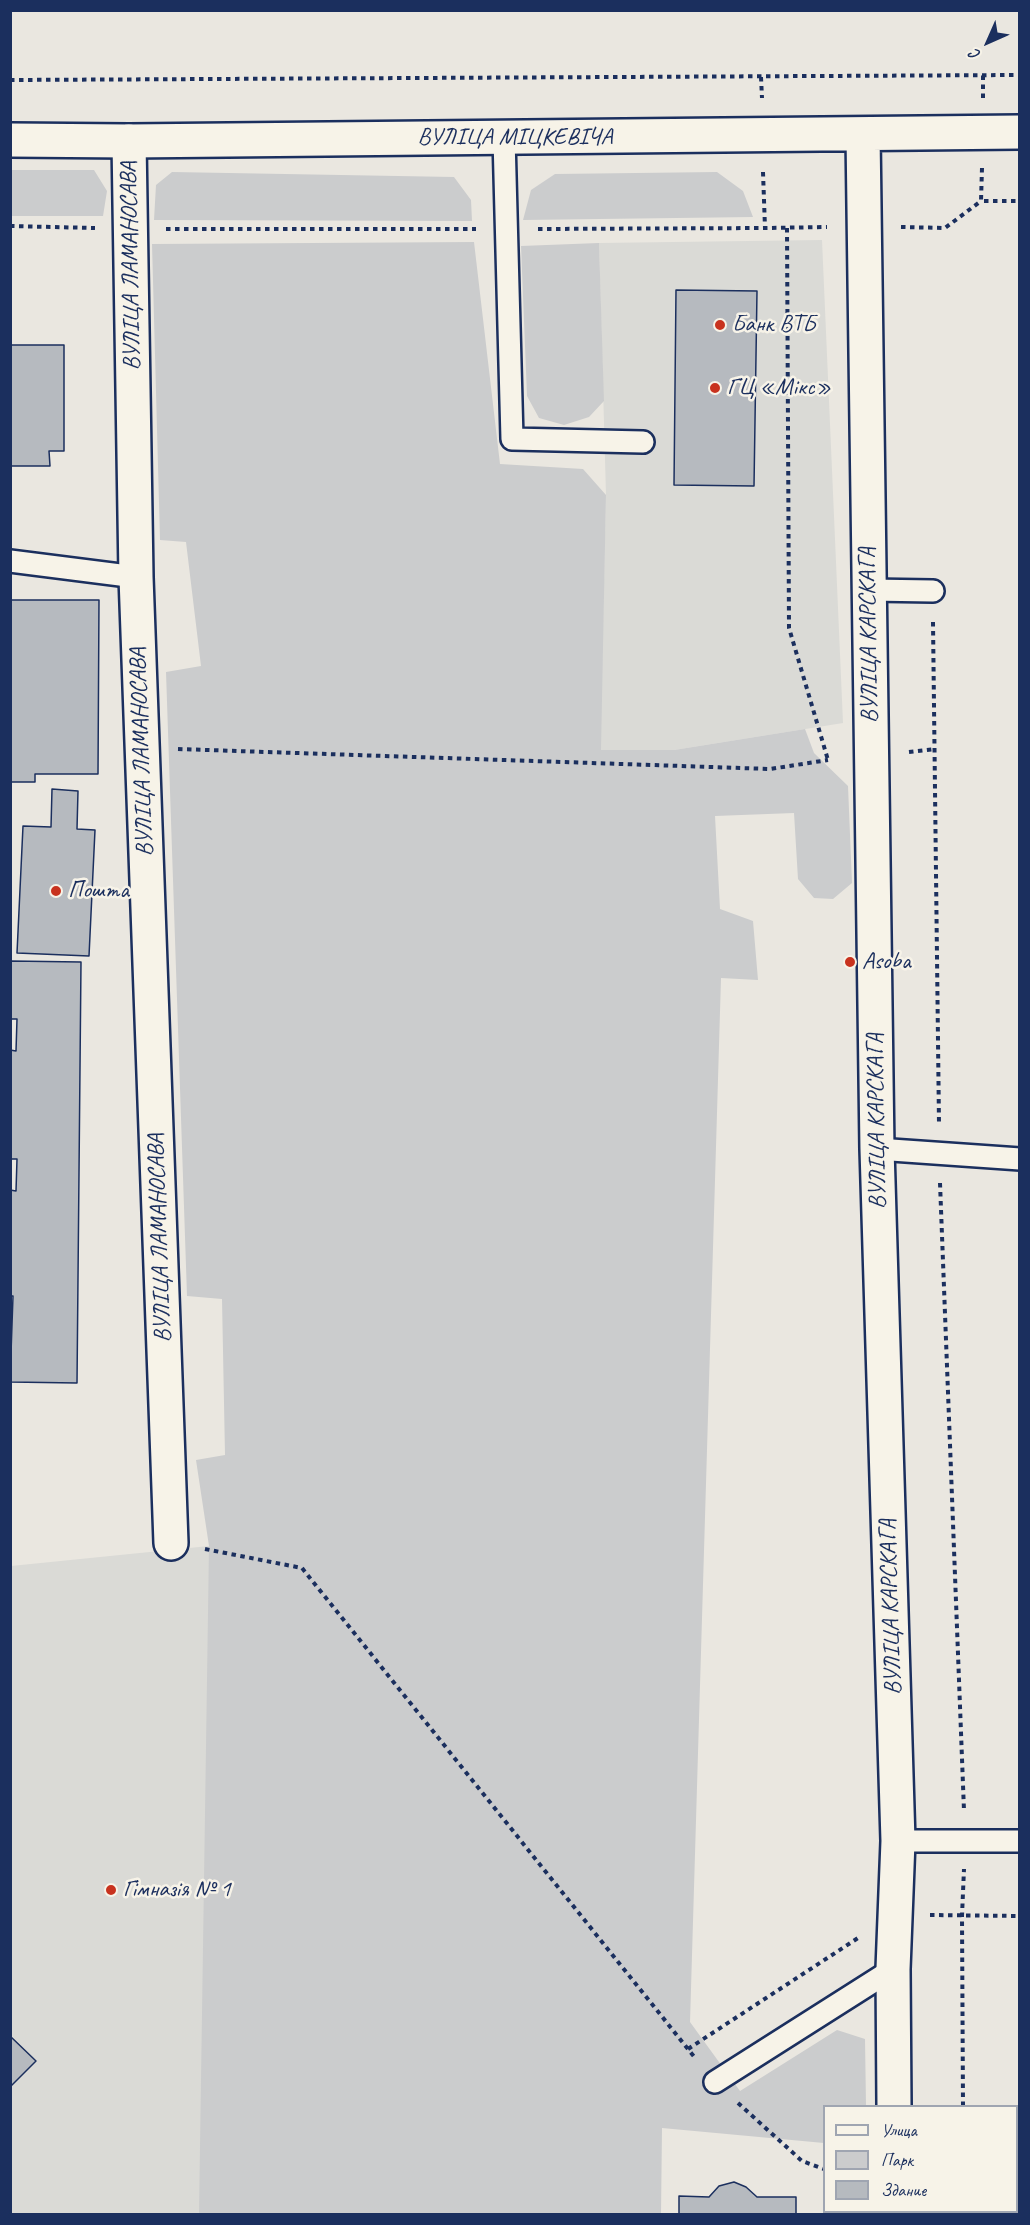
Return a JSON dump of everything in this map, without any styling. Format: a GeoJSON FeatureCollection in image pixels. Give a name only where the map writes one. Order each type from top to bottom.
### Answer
{"type":"FeatureCollection","features":[{"type":"Feature","properties":{"kind":"street","name":"ВУЛІЦА МІЦКЕВІЧА"},"geometry":{"type":"LineString","coordinates":[[10,140],[129,141],[1020,132]]}},
{"type":"Feature","properties":{"kind":"street","name":"ВУЛІЦА КАРСКАГА"},"geometry":{"type":"LineString","coordinates":[[863,135],[877,1149],[898,1841],[893,1969],[894,2105]]}},
{"type":"Feature","properties":{"kind":"street","name":"ВУЛІЦА ЛАМАНОСАВА"},"geometry":{"type":"LineString","coordinates":[[129,141],[135,577],[171,1543]]}},
{"type":"Feature","properties":{"kind":"lane"},"geometry":{"type":"LineString","coordinates":[[504,138],[512,439],[643,442]]}},
{"type":"Feature","properties":{"kind":"lane"},"geometry":{"type":"LineString","coordinates":[[10,561],[135,577]]}},
{"type":"Feature","properties":{"kind":"lane"},"geometry":{"type":"LineString","coordinates":[[869,590],[933,591]]}},
{"type":"Feature","properties":{"kind":"lane"},"geometry":{"type":"LineString","coordinates":[[877,1149],[1020,1159]]}},
{"type":"Feature","properties":{"kind":"lane"},"geometry":{"type":"LineString","coordinates":[[898,1841],[1020,1841]]}},
{"type":"Feature","properties":{"kind":"lane"},"geometry":{"type":"LineString","coordinates":[[714,2082],[893,1969]]}},
{"type":"Feature","properties":{"kind":"path"},"geometry":{"type":"LineString","coordinates":[[10,80],[1020,75]]}},
{"type":"Feature","properties":{"kind":"path"},"geometry":{"type":"LineString","coordinates":[[10,226],[130,229],[765,228]]}},
{"type":"Feature","properties":{"kind":"path"},"geometry":{"type":"LineString","coordinates":[[787,228],[789,628],[828,760]]}},
{"type":"Feature","properties":{"kind":"path"},"geometry":{"type":"LineString","coordinates":[[933,591],[939,1153],[965,1841],[962,1916],[963,2105]]}},
{"type":"Feature","properties":{"kind":"path"},"geometry":{"type":"LineString","coordinates":[[142,748],[770,769],[828,760],[935,749]]}},
{"type":"Feature","properties":{"kind":"path"},"geometry":{"type":"LineString","coordinates":[[171,1543],[302,1568],[714,2082],[802,2161],[823,2168]]}},
{"type":"Feature","properties":{"kind":"shaded area"},"geometry":{"type":"Polygon","coordinates":[[[822,240],[843,723],[674,750],[600,750],[606,495],[599,243],[822,240]]]}},
{"type":"Feature","properties":{"kind":"shaded area","name":"Гімназія № 1"},"geometry":{"type":"Polygon","coordinates":[[[209,1546],[214,2214],[11,2214],[11,1566],[209,1546]]]}},
{"type":"Feature","properties":{"kind":"green space"},"geometry":{"type":"Polygon","coordinates":[[[11,170],[94,170],[107,191],[103,216],[11,216],[11,170]]]}},
{"type":"Feature","properties":{"kind":"green space"},"geometry":{"type":"Polygon","coordinates":[[[172,172],[454,177],[471,200],[472,221],[154,220],[156,185],[172,172]]]}},
{"type":"Feature","properties":{"kind":"green space"},"geometry":{"type":"Polygon","coordinates":[[[717,172],[743,191],[753,217],[523,220],[531,190],[555,174],[717,172]]]}},
{"type":"Feature","properties":{"kind":"green space"},"geometry":{"type":"Polygon","coordinates":[[[474,242],[500,464],[583,469],[606,495],[601,750],[674,750],[805,729],[814,753],[848,786],[852,883],[833,899],[814,898],[798,879],[794,813],[715,816],[720,909],[753,921],[758,980],[721,978],[690,2022],[740,2091],[837,2030],[865,2039],[866,2105],[823,2105],[823,2143],[662,2128],[661,2214],[199,2214],[209,1546],[196,1460],[225,1455],[222,1299],[187,1296],[166,672],[201,666],[186,542],[160,540],[152,244],[474,242]]]}},
{"type":"Feature","properties":{"kind":"green space"},"geometry":{"type":"Polygon","coordinates":[[[599,243],[604,401],[589,417],[564,425],[539,418],[527,396],[521,246],[599,243]]]}},
{"type":"Feature","properties":{"kind":"building","name":"ГЦ «Мікс»"},"geometry":{"type":"Polygon","coordinates":[[[676,290],[757,291],[754,486],[674,485],[676,290]]]}},
{"type":"Feature","properties":{"kind":"building"},"geometry":{"type":"Polygon","coordinates":[[[10,345],[64,345],[64,451],[49,451],[50,466],[10,466],[10,345]]]}},
{"type":"Feature","properties":{"kind":"building"},"geometry":{"type":"Polygon","coordinates":[[[10,600],[99,600],[98,774],[35,774],[35,782],[10,782],[10,600]]]}},
{"type":"Feature","properties":{"kind":"building","name":"Пошта"},"geometry":{"type":"Polygon","coordinates":[[[52,789],[78,791],[77,829],[95,830],[89,956],[17,953],[23,826],[51,827],[52,789]]]}},
{"type":"Feature","properties":{"kind":"building"},"geometry":{"type":"Polygon","coordinates":[[[10,961],[81,962],[77,1383],[10,1382],[13,1296],[10,1296],[10,1190],[16,1191],[17,1159],[10,1159],[10,1050],[16,1051],[17,1019],[10,1019],[10,961]]]}},
{"type":"Feature","properties":{"kind":"building"},"geometry":{"type":"Polygon","coordinates":[[[10,2036],[36,2061],[10,2087],[10,2036]]]}},
{"type":"Feature","properties":{"kind":"building"},"geometry":{"type":"Polygon","coordinates":[[[734,2182],[746,2187],[757,2197],[796,2197],[796,2214],[679,2214],[679,2196],[709,2197],[719,2186],[734,2182]]]}},
{"type":"Feature","properties":{"kind":"place","name":"Банк ВТБ"},"geometry":{"type":"Point","coordinates":[720,325]}},
{"type":"Feature","properties":{"kind":"place","name":"ГЦ «Мікс»"},"geometry":{"type":"Point","coordinates":[715,388]}},
{"type":"Feature","properties":{"kind":"place","name":"Пошта"},"geometry":{"type":"Point","coordinates":[56,891]}},
{"type":"Feature","properties":{"kind":"place","name":"Asoba"},"geometry":{"type":"Point","coordinates":[850,962]}},
{"type":"Feature","properties":{"kind":"place","name":"Гімназія № 1"},"geometry":{"type":"Point","coordinates":[111,1890]}}]}
